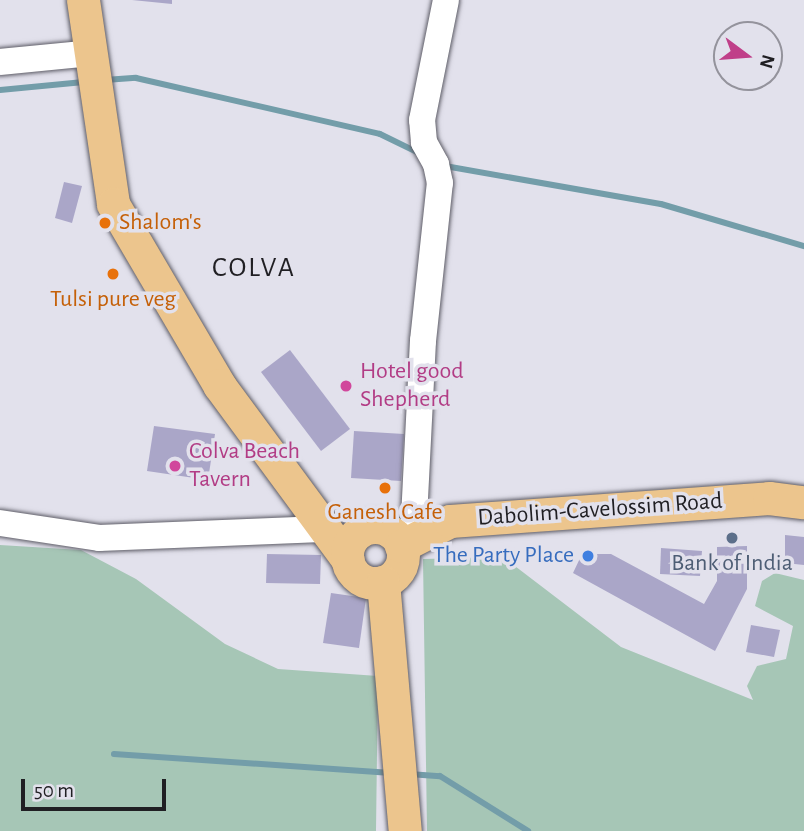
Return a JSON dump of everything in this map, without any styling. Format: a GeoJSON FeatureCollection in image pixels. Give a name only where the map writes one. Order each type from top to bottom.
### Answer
{"type":"FeatureCollection","features":[{"type":"Feature","properties":{"kind":"main road"},"geometry":{"type":"LineString","coordinates":[[83,0],[113,204],[219,385],[322,529],[354,546]]}},
{"type":"Feature","properties":{"kind":"main road","name":"Dabolim-Cavelossim Road"},"geometry":{"type":"LineString","coordinates":[[407,542],[450,521],[769,498],[804,502]]}},
{"type":"Feature","properties":{"kind":"main road"},"geometry":{"type":"LineString","coordinates":[[354,546],[384,529],[407,542],[401,564],[383,582]]}},
{"type":"Feature","properties":{"kind":"main road"},"geometry":{"type":"LineString","coordinates":[[354,546],[357,576],[383,582]]}},
{"type":"Feature","properties":{"kind":"main road"},"geometry":{"type":"LineString","coordinates":[[383,582],[405,831]]}},
{"type":"Feature","properties":{"kind":"street"},"geometry":{"type":"LineString","coordinates":[[407,542],[423,341],[440,183],[436,164],[424,142],[422,120],[446,0]]}},
{"type":"Feature","properties":{"kind":"street"},"geometry":{"type":"LineString","coordinates":[[0,62],[91,53]]}},
{"type":"Feature","properties":{"kind":"street"},"geometry":{"type":"LineString","coordinates":[[0,523],[99,538],[322,529]]}},
{"type":"Feature","properties":{"kind":"green space"},"geometry":{"type":"Polygon","coordinates":[[[0,545],[81,550],[136,579],[225,644],[278,669],[378,676],[376,831],[0,831],[0,545]]]}},
{"type":"Feature","properties":{"kind":"green space"},"geometry":{"type":"Polygon","coordinates":[[[503,557],[621,647],[753,700],[747,686],[757,666],[786,659],[793,626],[755,606],[762,581],[775,573],[804,580],[804,831],[427,831],[423,559],[503,557]]]}},
{"type":"Feature","properties":{"kind":"building"},"geometry":{"type":"Polygon","coordinates":[[[132,0],[172,0],[172,4],[132,0]]]}},
{"type":"Feature","properties":{"kind":"building"},"geometry":{"type":"Polygon","coordinates":[[[64,182],[82,186],[72,223],[55,218],[64,182]]]}},
{"type":"Feature","properties":{"kind":"building"},"geometry":{"type":"Polygon","coordinates":[[[290,350],[350,429],[321,451],[261,372],[290,350]]]}},
{"type":"Feature","properties":{"kind":"building"},"geometry":{"type":"Polygon","coordinates":[[[154,426],[215,434],[208,480],[147,471],[154,426]]]}},
{"type":"Feature","properties":{"kind":"building"},"geometry":{"type":"Polygon","coordinates":[[[354,431],[404,434],[401,481],[351,478],[354,431]]]}},
{"type":"Feature","properties":{"kind":"building"},"geometry":{"type":"Polygon","coordinates":[[[785,535],[804,537],[804,565],[785,563],[785,535]]]}},
{"type":"Feature","properties":{"kind":"building"},"geometry":{"type":"Polygon","coordinates":[[[747,546],[747,589],[715,651],[573,573],[582,554],[611,554],[704,604],[717,581],[717,547],[747,546]]]}},
{"type":"Feature","properties":{"kind":"building"},"geometry":{"type":"Polygon","coordinates":[[[661,548],[702,551],[700,576],[660,574],[661,548]]]}},
{"type":"Feature","properties":{"kind":"building"},"geometry":{"type":"Polygon","coordinates":[[[267,554],[321,555],[320,584],[266,583],[267,554]]]}},
{"type":"Feature","properties":{"kind":"building"},"geometry":{"type":"Polygon","coordinates":[[[331,593],[366,598],[359,648],[323,643],[331,593]]]}},
{"type":"Feature","properties":{"kind":"building"},"geometry":{"type":"Polygon","coordinates":[[[751,625],[780,630],[774,657],[746,652],[751,625]]]}},
{"type":"Feature","properties":{"kind":"waterway"},"geometry":{"type":"LineString","coordinates":[[105,80],[136,78],[380,134],[419,153]]}},
{"type":"Feature","properties":{"kind":"waterway"},"geometry":{"type":"LineString","coordinates":[[0,90],[84,82]]}},
{"type":"Feature","properties":{"kind":"waterway"},"geometry":{"type":"LineString","coordinates":[[445,166],[661,204],[804,246]]}},
{"type":"Feature","properties":{"kind":"waterway"},"geometry":{"type":"LineString","coordinates":[[114,754],[391,773]]}},
{"type":"Feature","properties":{"kind":"waterway"},"geometry":{"type":"LineString","coordinates":[[409,774],[440,776],[528,831]]}},
{"type":"Feature","properties":{"kind":"place","name":"Shalom's"},"geometry":{"type":"Point","coordinates":[105,223]}},
{"type":"Feature","properties":{"kind":"place","name":"Tulsi pure veg"},"geometry":{"type":"Point","coordinates":[113,274]}},
{"type":"Feature","properties":{"kind":"place","name":"Hotel good Shepherd"},"geometry":{"type":"Point","coordinates":[346,386]}},
{"type":"Feature","properties":{"kind":"place","name":"Colva Beach Tavern"},"geometry":{"type":"Point","coordinates":[175,466]}},
{"type":"Feature","properties":{"kind":"place","name":"Ganesh Cafe"},"geometry":{"type":"Point","coordinates":[385,488]}},
{"type":"Feature","properties":{"kind":"place","name":"Bank of India"},"geometry":{"type":"Point","coordinates":[732,538]}},
{"type":"Feature","properties":{"kind":"place","name":"The Party Place"},"geometry":{"type":"Point","coordinates":[588,556]}},
{"type":"Feature","properties":{"kind":"district","name":"COLVA"},"geometry":{"type":"Point","coordinates":[254,268]}}]}
